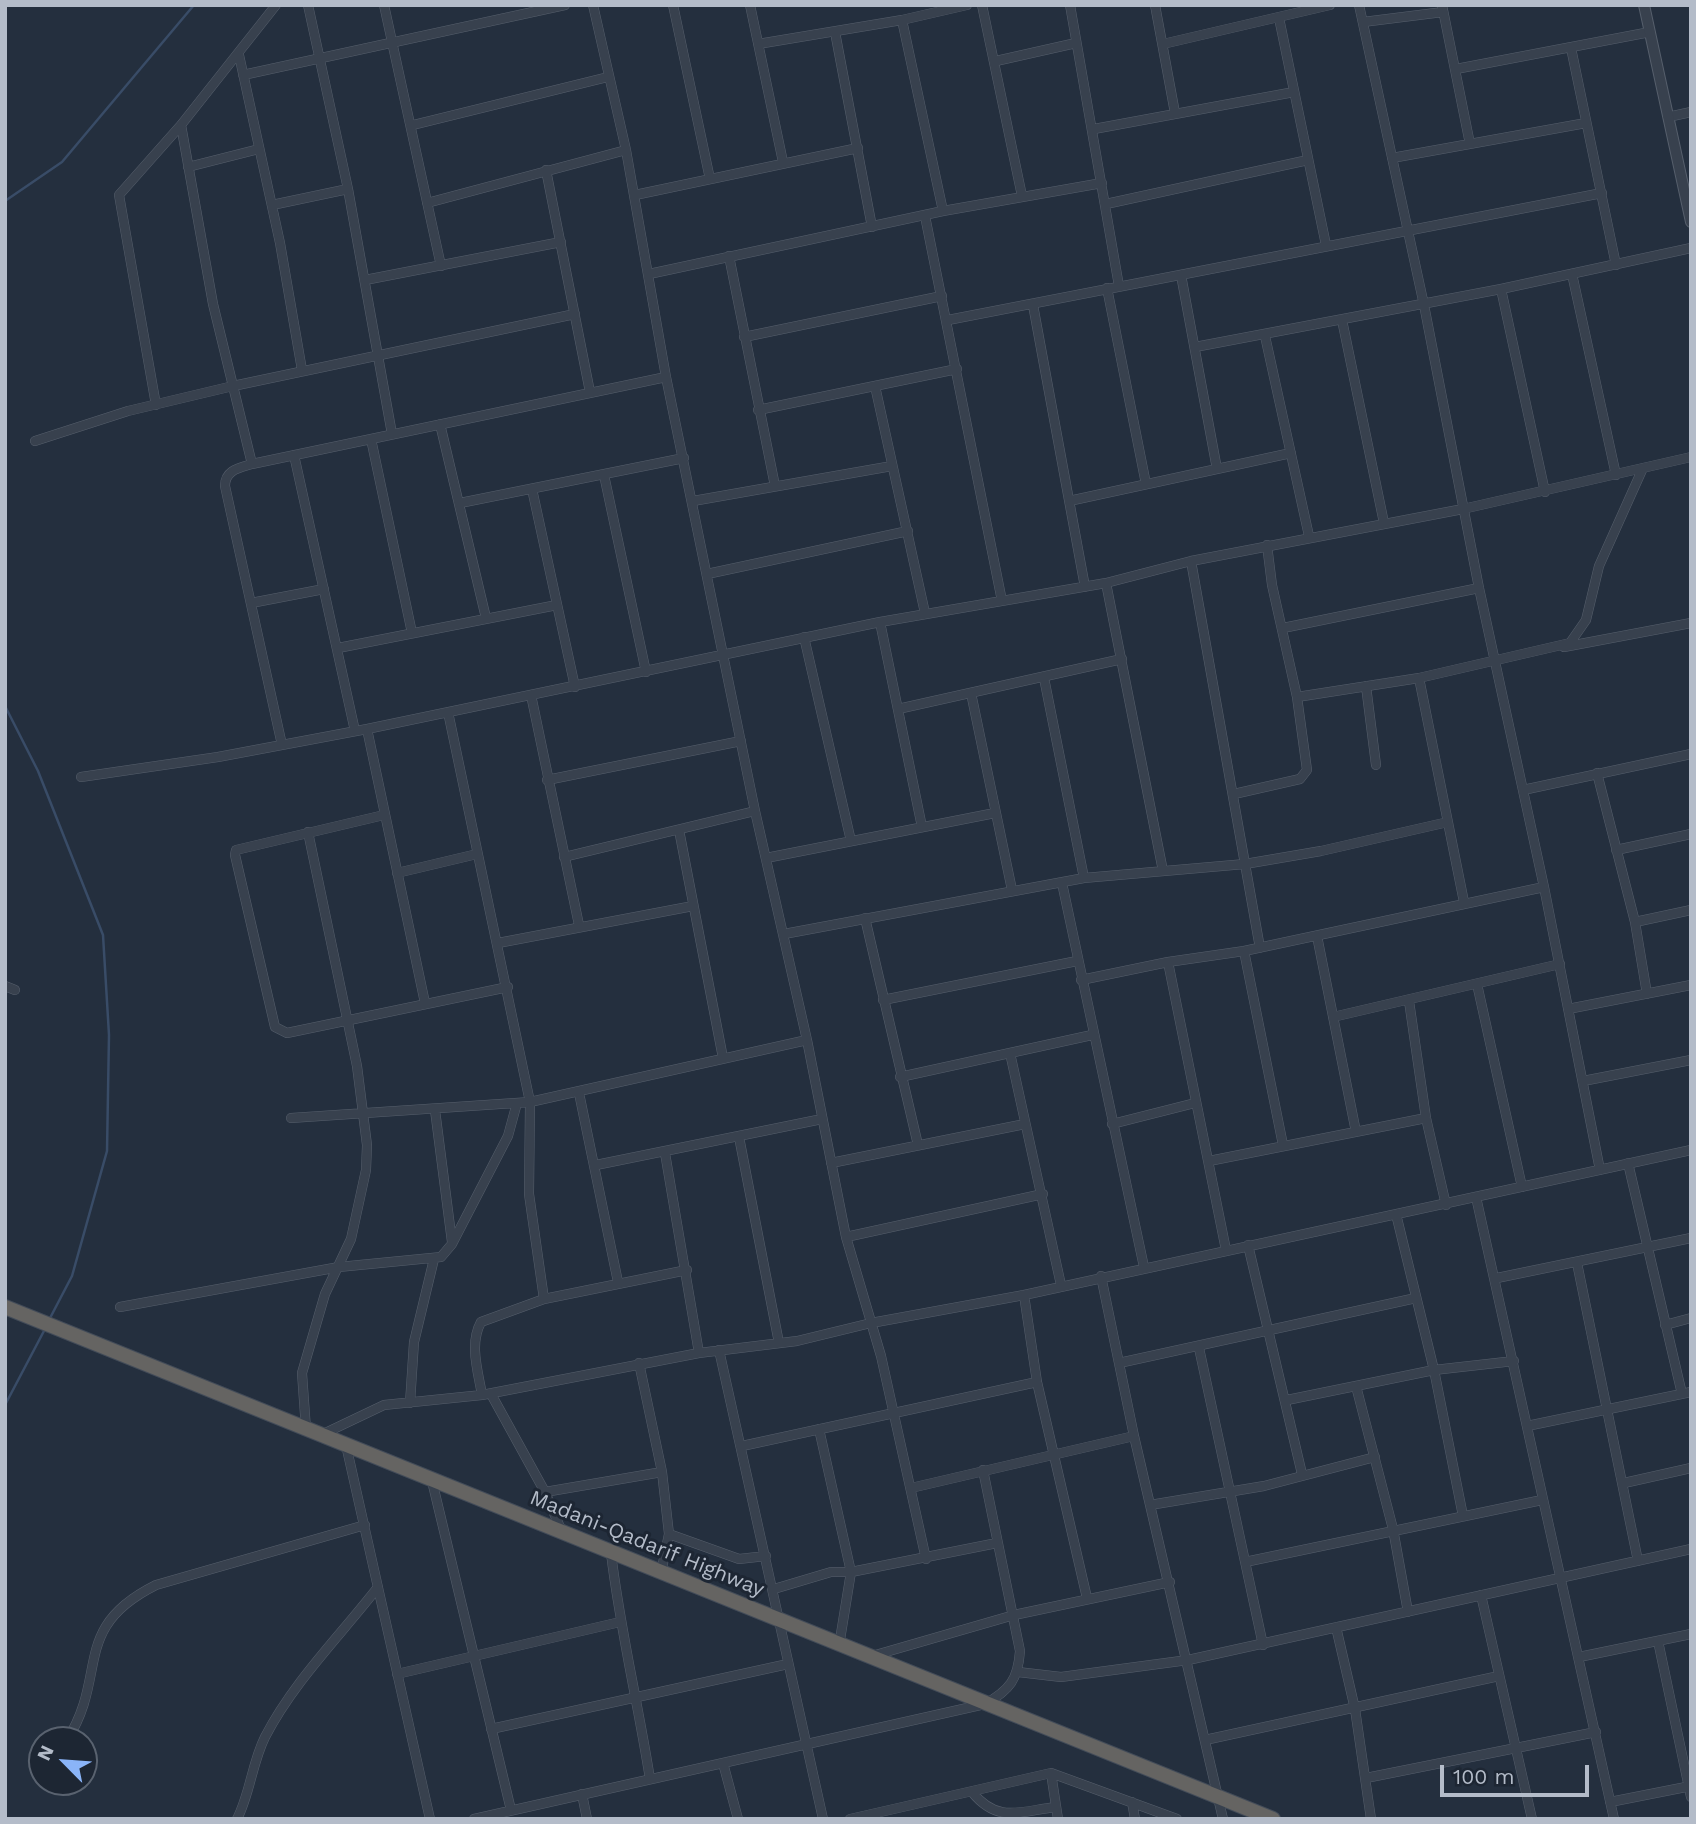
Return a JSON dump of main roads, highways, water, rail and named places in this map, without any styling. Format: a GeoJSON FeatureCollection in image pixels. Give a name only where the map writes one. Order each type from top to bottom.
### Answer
{"type":"FeatureCollection","features":[{"type":"Feature","properties":{"kind":"highway","name":"Madani-Qadarif Highway"},"geometry":{"type":"LineString","coordinates":[[5,1307],[1273,1819]]}},
{"type":"Feature","properties":{"kind":"waterway"},"geometry":{"type":"LineString","coordinates":[[5,201],[62,162],[194,5]]}},
{"type":"Feature","properties":{"kind":"waterway"},"geometry":{"type":"LineString","coordinates":[[5,706],[38,771],[103,935],[109,1035],[107,1151],[72,1276],[49,1320]]}},
{"type":"Feature","properties":{"kind":"waterway"},"geometry":{"type":"LineString","coordinates":[[5,1405],[45,1329]]}}]}
